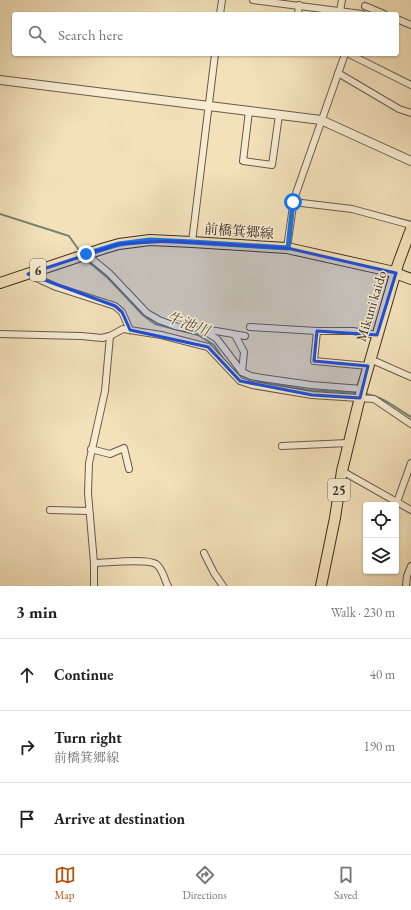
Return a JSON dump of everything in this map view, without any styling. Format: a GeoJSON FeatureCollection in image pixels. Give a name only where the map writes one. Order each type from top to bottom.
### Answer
{"type":"FeatureCollection","features":[{"type":"Feature","properties":{"kind":"main road","name":"Mikuni kaido"},"geometry":{"type":"LineString","coordinates":[[321,586],[348,443],[369,362],[411,229]]}},
{"type":"Feature","properties":{"kind":"main road","name":"前橋箕郷線"},"geometry":{"type":"LineString","coordinates":[[0,283],[119,244],[150,240],[288,248],[396,273],[411,279]]}},
{"type":"Feature","properties":{"kind":"street"},"geometry":{"type":"LineString","coordinates":[[220,12],[222,0]]}},
{"type":"Feature","properties":{"kind":"street"},"geometry":{"type":"LineString","coordinates":[[253,0],[347,12]]}},
{"type":"Feature","properties":{"kind":"street"},"geometry":{"type":"LineString","coordinates":[[340,11],[342,0]]}},
{"type":"Feature","properties":{"kind":"street"},"geometry":{"type":"LineString","coordinates":[[367,3],[381,12]]}},
{"type":"Feature","properties":{"kind":"street"},"geometry":{"type":"LineString","coordinates":[[298,12],[299,5]]}},
{"type":"Feature","properties":{"kind":"street"},"geometry":{"type":"LineString","coordinates":[[399,20],[411,25]]}},
{"type":"Feature","properties":{"kind":"street"},"geometry":{"type":"LineString","coordinates":[[192,242],[215,56]]}},
{"type":"Feature","properties":{"kind":"street"},"geometry":{"type":"LineString","coordinates":[[288,248],[293,202],[344,56]]}},
{"type":"Feature","properties":{"kind":"street"},"geometry":{"type":"LineString","coordinates":[[353,56],[411,85]]}},
{"type":"Feature","properties":{"kind":"street"},"geometry":{"type":"LineString","coordinates":[[338,73],[399,109],[411,113]]}},
{"type":"Feature","properties":{"kind":"street"},"geometry":{"type":"LineString","coordinates":[[0,80],[321,120],[411,161]]}},
{"type":"Feature","properties":{"kind":"street"},"geometry":{"type":"LineString","coordinates":[[249,111],[243,161],[272,165],[279,115]]}},
{"type":"Feature","properties":{"kind":"street"},"geometry":{"type":"LineString","coordinates":[[293,202],[352,209],[411,225]]}},
{"type":"Feature","properties":{"kind":"street"},"geometry":{"type":"LineString","coordinates":[[84,255],[92,259],[109,273],[147,314],[159,320],[206,332],[217,339],[242,372],[251,376],[262,378],[361,393],[374,399],[411,424]]}},
{"type":"Feature","properties":{"kind":"street"},"geometry":{"type":"LineString","coordinates":[[28,274],[56,286],[115,306],[122,312],[130,330]]}},
{"type":"Feature","properties":{"kind":"street"},"geometry":{"type":"LineString","coordinates":[[250,327],[317,331],[353,331],[377,335]]}},
{"type":"Feature","properties":{"kind":"street"},"geometry":{"type":"LineString","coordinates":[[0,334],[102,338],[110,336],[123,329],[161,335],[208,347],[240,381],[252,385],[312,394],[361,393]]}},
{"type":"Feature","properties":{"kind":"street"},"geometry":{"type":"LineString","coordinates":[[189,342],[192,329]]}},
{"type":"Feature","properties":{"kind":"street"},"geometry":{"type":"LineString","coordinates":[[206,332],[210,330],[246,336]]}},
{"type":"Feature","properties":{"kind":"street"},"geometry":{"type":"LineString","coordinates":[[317,331],[314,361],[369,362],[411,377]]}},
{"type":"Feature","properties":{"kind":"street"},"geometry":{"type":"LineString","coordinates":[[235,335],[244,352],[242,372]]}},
{"type":"Feature","properties":{"kind":"street"},"geometry":{"type":"LineString","coordinates":[[94,586],[94,563],[89,511],[88,476],[91,449],[105,391],[110,336]]}},
{"type":"Feature","properties":{"kind":"street"},"geometry":{"type":"LineString","coordinates":[[282,446],[348,443]]}},
{"type":"Feature","properties":{"kind":"street"},"geometry":{"type":"LineString","coordinates":[[91,449],[110,454],[124,448],[129,469]]}},
{"type":"Feature","properties":{"kind":"street"},"geometry":{"type":"LineString","coordinates":[[342,471],[397,502],[411,463]]}},
{"type":"Feature","properties":{"kind":"street"},"geometry":{"type":"LineString","coordinates":[[399,503],[411,510]]}},
{"type":"Feature","properties":{"kind":"street"},"geometry":{"type":"LineString","coordinates":[[50,510],[89,511]]}},
{"type":"Feature","properties":{"kind":"street"},"geometry":{"type":"LineString","coordinates":[[204,553],[214,573],[223,586]]}},
{"type":"Feature","properties":{"kind":"street"},"geometry":{"type":"LineString","coordinates":[[94,563],[147,562],[157,565],[162,570],[168,586]]}},
{"type":"Feature","properties":{"kind":"street"},"geometry":{"type":"LineString","coordinates":[[406,586],[407,576],[411,566]]}},
{"type":"Feature","properties":{"kind":"highlighted area"},"geometry":{"type":"Polygon","coordinates":[[[169,241],[287,248],[396,273],[377,335],[317,331],[314,361],[368,366],[360,398],[312,395],[240,381],[208,347],[130,330],[122,312],[115,306],[28,274],[119,244],[169,241]]]}},
{"type":"Feature","properties":{"kind":"waterway","name":"牛池川"},"geometry":{"type":"LineString","coordinates":[[0,214],[69,236],[81,253]]}},
{"type":"Feature","properties":{"kind":"waterway","name":"牛池川"},"geometry":{"type":"LineString","coordinates":[[85,259],[108,278],[143,315],[155,324],[198,335],[214,345],[224,360]]}},
{"type":"Feature","properties":{"kind":"waterway","name":"牛池川"},"geometry":{"type":"LineString","coordinates":[[233,369],[240,375],[261,382],[308,390],[358,393]]}},
{"type":"Feature","properties":{"kind":"waterway","name":"牛池川"},"geometry":{"type":"LineString","coordinates":[[365,394],[377,397],[411,417]]}},
{"type":"Feature","properties":{"kind":"route"},"geometry":{"type":"LineString","coordinates":[[86,254],[119,244],[150,240],[288,248],[293,202]]}}]}
